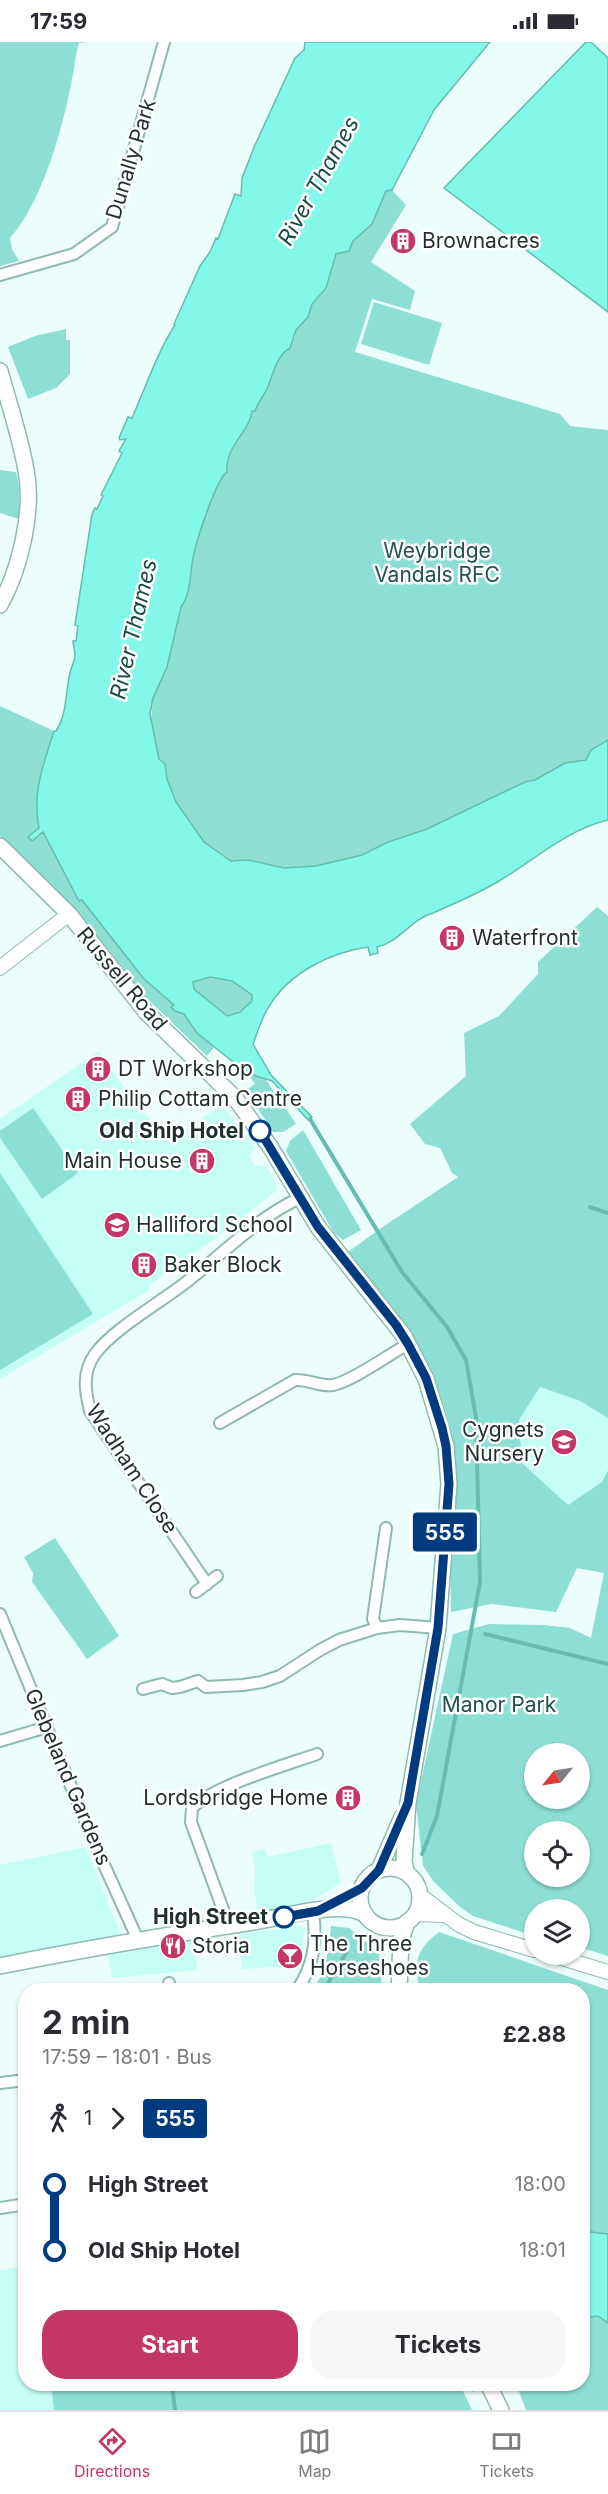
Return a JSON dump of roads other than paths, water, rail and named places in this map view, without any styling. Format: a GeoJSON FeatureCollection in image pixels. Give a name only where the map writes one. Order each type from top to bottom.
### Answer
{"type":"FeatureCollection","features":[{"type":"Feature","properties":{"kind":"main road"},"geometry":{"type":"LineString","coordinates":[[0,371],[27,472],[27,503],[21,548],[11,585],[0,605]]}},
{"type":"Feature","properties":{"kind":"main road","name":"Russell Road"},"geometry":{"type":"LineString","coordinates":[[0,846],[69,914],[146,1012],[235,1098],[266,1139],[318,1227],[390,1317],[426,1378],[442,1428],[449,1484],[438,1628],[408,1803],[404,1861],[406,1872]]}},
{"type":"Feature","properties":{"kind":"main road","name":"Russell Road"},"geometry":{"type":"LineString","coordinates":[[379,1870],[408,1803]]}},
{"type":"Feature","properties":{"kind":"main road"},"geometry":{"type":"LineString","coordinates":[[315,1912],[362,1888],[379,1870],[398,1869],[406,1872],[414,1879],[420,1895],[401,1940],[399,1983]]}},
{"type":"Feature","properties":{"kind":"main road"},"geometry":{"type":"LineString","coordinates":[[362,1888],[362,1905],[365,1914]]}},
{"type":"Feature","properties":{"kind":"main road"},"geometry":{"type":"LineString","coordinates":[[0,1966],[138,1940],[315,1912],[348,1909],[365,1914],[376,1924],[391,1928],[412,1918]]}},
{"type":"Feature","properties":{"kind":"main road"},"geometry":{"type":"LineString","coordinates":[[383,1926],[390,1941],[398,1971]]}},
{"type":"Feature","properties":{"kind":"main road"},"geometry":{"type":"LineString","coordinates":[[492,2391],[501,2410]]}},
{"type":"Feature","properties":{"kind":"street","name":"Dunally Park"},"geometry":{"type":"LineString","coordinates":[[0,275],[74,254],[112,228],[164,42]]}},
{"type":"Feature","properties":{"kind":"street"},"geometry":{"type":"LineString","coordinates":[[0,968],[69,914]]}},
{"type":"Feature","properties":{"kind":"street","name":"Wadham Close"},"geometry":{"type":"LineString","coordinates":[[207,1584],[90,1411],[85,1392],[85,1374],[94,1355],[107,1341],[189,1280],[267,1217],[300,1198]]}},
{"type":"Feature","properties":{"kind":"street"},"geometry":{"type":"LineString","coordinates":[[220,1424],[295,1380],[307,1379],[320,1384],[334,1385],[408,1344]]}},
{"type":"Feature","properties":{"kind":"street"},"geometry":{"type":"LineString","coordinates":[[377,1628],[373,1619],[386,1528]]}},
{"type":"Feature","properties":{"kind":"street"},"geometry":{"type":"LineString","coordinates":[[196,1592],[217,1576]]}},
{"type":"Feature","properties":{"kind":"street","name":"Glebeland Gardens"},"geometry":{"type":"LineString","coordinates":[[0,1614],[96,1847],[138,1940]]}},
{"type":"Feature","properties":{"kind":"street"},"geometry":{"type":"LineString","coordinates":[[143,1689],[162,1684],[180,1688],[198,1681],[206,1687],[243,1685],[271,1679],[339,1640],[377,1628],[400,1625],[438,1628]]}},
{"type":"Feature","properties":{"kind":"street"},"geometry":{"type":"LineString","coordinates":[[0,1741],[47,1727]]}},
{"type":"Feature","properties":{"kind":"street"},"geometry":{"type":"LineString","coordinates":[[229,1926],[191,1822],[192,1808],[202,1799],[241,1781],[317,1754]]}},
{"type":"Feature","properties":{"kind":"street"},"geometry":{"type":"LineString","coordinates":[[420,1895],[447,1916],[474,1932],[524,1947]]}},
{"type":"Feature","properties":{"kind":"street"},"geometry":{"type":"LineString","coordinates":[[301,1983],[312,1965],[315,1912]]}},
{"type":"Feature","properties":{"kind":"street"},"geometry":{"type":"LineString","coordinates":[[412,1918],[447,1916]]}},
{"type":"Feature","properties":{"kind":"street"},"geometry":{"type":"LineString","coordinates":[[585,1965],[608,1972]]}},
{"type":"Feature","properties":{"kind":"street"},"geometry":{"type":"LineString","coordinates":[[0,2083],[18,2081]]}},
{"type":"Feature","properties":{"kind":"street"},"geometry":{"type":"LineString","coordinates":[[0,2208],[18,2205]]}},
{"type":"Feature","properties":{"kind":"water","name":"River Thames"},"geometry":{"type":"Polygon","coordinates":[[[305,42],[490,42],[434,110],[392,190],[386,191],[372,224],[353,241],[349,251],[336,254],[326,288],[312,304],[308,317],[296,330],[290,348],[278,361],[267,389],[255,411],[252,411],[247,426],[230,454],[227,472],[217,486],[198,539],[188,590],[181,607],[167,667],[153,698],[150,714],[159,759],[165,764],[167,779],[176,802],[204,842],[231,861],[248,860],[284,868],[316,866],[362,855],[388,842],[427,829],[525,782],[535,780],[565,763],[586,760],[591,750],[608,740],[608,820],[578,831],[491,886],[418,920],[392,940],[377,947],[378,953],[370,955],[368,947],[326,959],[300,973],[278,993],[265,1014],[253,1044],[271,1075],[312,1117],[308,1120],[272,1081],[247,1073],[197,1033],[184,1014],[171,1007],[174,1005],[144,979],[82,900],[79,901],[43,832],[32,841],[28,837],[39,828],[37,803],[40,779],[54,731],[63,717],[68,680],[75,657],[73,641],[76,641],[78,626],[75,625],[92,514],[95,508],[97,509],[103,496],[101,495],[122,453],[119,451],[126,439],[120,440],[119,438],[128,417],[132,418],[200,266],[216,238],[218,239],[235,194],[241,196],[242,178],[255,145],[295,58],[304,50],[305,42]],[[210,977],[193,982],[194,989],[227,1016],[240,1012],[252,1001],[252,995],[232,981],[210,977]]]}},
{"type":"Feature","properties":{"kind":"water"},"geometry":{"type":"Polygon","coordinates":[[[586,42],[591,42],[608,58],[608,312],[444,188],[586,42]]]}},
{"type":"Feature","properties":{"kind":"water"},"geometry":{"type":"Polygon","coordinates":[[[590,2232],[608,2234],[608,2323],[598,2316],[590,2317],[590,2232]]]}},
{"type":"Feature","properties":{"kind":"waterway"},"geometry":{"type":"LineString","coordinates":[[310,1119],[402,1272],[447,1327],[466,1360],[476,1417],[480,1582],[437,1816],[422,1854]]}},
{"type":"Feature","properties":{"kind":"waterway"},"geometry":{"type":"LineString","coordinates":[[590,1207],[608,1213]]}},
{"type":"Feature","properties":{"kind":"waterway"},"geometry":{"type":"LineString","coordinates":[[485,1634],[608,1664]]}},
{"type":"Feature","properties":{"kind":"waterway"},"geometry":{"type":"LineString","coordinates":[[328,1983],[346,1953]]}},
{"type":"Feature","properties":{"kind":"waterway"},"geometry":{"type":"LineString","coordinates":[[173,2391],[175,2410]]}},
{"type":"Feature","properties":{"kind":"place","name":"Brownacres"},"geometry":{"type":"Point","coordinates":[403,241]}},
{"type":"Feature","properties":{"kind":"place","name":"Waterfront"},"geometry":{"type":"Point","coordinates":[452,938]}},
{"type":"Feature","properties":{"kind":"place","name":"DT Workshop"},"geometry":{"type":"Point","coordinates":[98,1069]}},
{"type":"Feature","properties":{"kind":"place","name":"Philip Cottam Centre"},"geometry":{"type":"Point","coordinates":[78,1099]}},
{"type":"Feature","properties":{"kind":"place","name":"Old Ship Hotel"},"geometry":{"type":"Point","coordinates":[260,1131]}},
{"type":"Feature","properties":{"kind":"place","name":"Main House"},"geometry":{"type":"Point","coordinates":[202,1161]}},
{"type":"Feature","properties":{"kind":"place","name":"Halliford School"},"geometry":{"type":"Point","coordinates":[117,1225]}},
{"type":"Feature","properties":{"kind":"place","name":"Baker Block"},"geometry":{"type":"Point","coordinates":[144,1265]}},
{"type":"Feature","properties":{"kind":"place","name":"Cygnets Nursery"},"geometry":{"type":"Point","coordinates":[564,1442]}},
{"type":"Feature","properties":{"kind":"place","name":"Lordsbridge Home"},"geometry":{"type":"Point","coordinates":[348,1798]}},
{"type":"Feature","properties":{"kind":"place","name":"High Street"},"geometry":{"type":"Point","coordinates":[284,1917]}},
{"type":"Feature","properties":{"kind":"place","name":"Storia"},"geometry":{"type":"Point","coordinates":[173,1946]}},
{"type":"Feature","properties":{"kind":"place","name":"The Three Horseshoes"},"geometry":{"type":"Point","coordinates":[290,1956]}},
{"type":"Feature","properties":{"kind":"park label","name":"Weybridge Vandals RFC"},"geometry":{"type":"Point","coordinates":[437,563]}},
{"type":"Feature","properties":{"kind":"park label","name":"Manor Park"},"geometry":{"type":"Point","coordinates":[499,1705]}}]}
